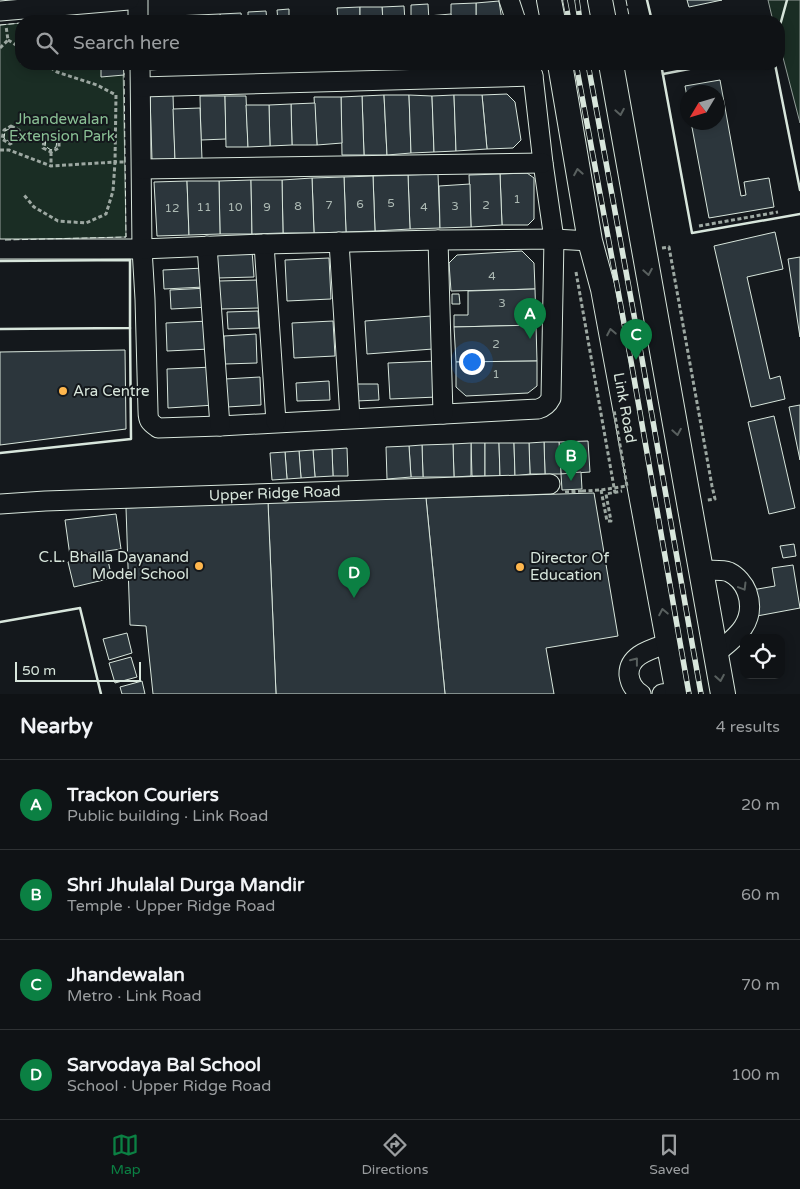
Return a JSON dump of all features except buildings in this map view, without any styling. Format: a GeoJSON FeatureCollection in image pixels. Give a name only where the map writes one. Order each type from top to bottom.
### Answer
{"type":"FeatureCollection","features":[{"type":"Feature","properties":{"kind":"main road"},"geometry":{"type":"LineString","coordinates":[[549,0],[552,15]]}},
{"type":"Feature","properties":{"kind":"main road"},"geometry":{"type":"LineString","coordinates":[[600,0],[603,15]]}},
{"type":"Feature","properties":{"kind":"main road","name":"Link Road"},"geometry":{"type":"LineString","coordinates":[[561,70],[590,241],[603,289],[669,643],[673,693]]}},
{"type":"Feature","properties":{"kind":"main road"},"geometry":{"type":"LineString","coordinates":[[612,70],[723,694]]}},
{"type":"Feature","properties":{"kind":"street"},"geometry":{"type":"LineString","coordinates":[[2,16],[130,0]]}},
{"type":"Feature","properties":{"kind":"street"},"geometry":{"type":"LineString","coordinates":[[138,0],[138,15]]}},
{"type":"Feature","properties":{"kind":"street"},"geometry":{"type":"LineString","coordinates":[[509,0],[514,15]]}},
{"type":"Feature","properties":{"kind":"street"},"geometry":{"type":"LineString","coordinates":[[140,70],[141,88],[135,166],[145,299],[148,417],[150,423],[158,428],[220,426],[538,409],[549,403],[551,398],[554,239],[531,70],[141,88]]}},
{"type":"Feature","properties":{"kind":"street"},"geometry":{"type":"LineString","coordinates":[[135,166],[543,163]]}},
{"type":"Feature","properties":{"kind":"street"},"geometry":{"type":"LineString","coordinates":[[0,249],[142,249],[438,240],[554,239],[590,241]]}},
{"type":"Feature","properties":{"kind":"street"},"geometry":{"type":"LineString","coordinates":[[438,240],[443,414]]}},
{"type":"Feature","properties":{"kind":"street"},"geometry":{"type":"LineString","coordinates":[[339,242],[350,418]]}},
{"type":"Feature","properties":{"kind":"street"},"geometry":{"type":"LineString","coordinates":[[264,244],[276,422]]}},
{"type":"Feature","properties":{"kind":"street"},"geometry":{"type":"LineString","coordinates":[[207,246],[220,426]]}},
{"type":"Feature","properties":{"kind":"street","name":"Upper Ridge Road"},"geometry":{"type":"LineString","coordinates":[[0,504],[65,500],[550,484]]}},
{"type":"Feature","properties":{"kind":"street"},"geometry":{"type":"LineString","coordinates":[[701,570],[728,572],[738,578],[745,588],[750,601],[747,622],[735,638],[716,653]]}},
{"type":"Feature","properties":{"kind":"street"},"geometry":{"type":"LineString","coordinates":[[641,694],[632,685],[630,667],[639,655],[669,643]]}},
{"type":"Feature","properties":{"kind":"path"},"geometry":{"type":"LineString","coordinates":[[2,16],[8,40],[15,44]]}},
{"type":"Feature","properties":{"kind":"path"},"geometry":{"type":"LineString","coordinates":[[0,48],[8,40]]}},
{"type":"Feature","properties":{"kind":"path"},"geometry":{"type":"LineString","coordinates":[[24,194],[34,207],[58,221],[86,223],[106,214],[113,191],[116,95],[97,85],[54,70]]}},
{"type":"Feature","properties":{"kind":"path"},"geometry":{"type":"LineString","coordinates":[[9,150],[10,144],[18,139],[18,130],[11,126],[4,130],[2,139],[10,144]]}},
{"type":"Feature","properties":{"kind":"path"},"geometry":{"type":"LineString","coordinates":[[18,134],[44,139],[52,134],[59,138],[59,148],[50,152]]}},
{"type":"Feature","properties":{"kind":"path"},"geometry":{"type":"LineString","coordinates":[[44,139],[43,148],[50,152]]}},
{"type":"Feature","properties":{"kind":"path"},"geometry":{"type":"LineString","coordinates":[[0,150],[9,150],[51,166],[115,162],[135,166]]}},
{"type":"Feature","properties":{"kind":"path"},"geometry":{"type":"LineString","coordinates":[[50,152],[51,166]]}},
{"type":"Feature","properties":{"kind":"path"},"geometry":{"type":"LineString","coordinates":[[699,226],[778,212]]}},
{"type":"Feature","properties":{"kind":"path"},"geometry":{"type":"LineString","coordinates":[[671,258],[712,486]]}},
{"type":"Feature","properties":{"kind":"path"},"geometry":{"type":"LineString","coordinates":[[575,266],[615,493]]}},
{"type":"Feature","properties":{"kind":"path"},"geometry":{"type":"LineString","coordinates":[[582,491],[627,486],[614,410]]}},
{"type":"Feature","properties":{"kind":"path"},"geometry":{"type":"LineString","coordinates":[[601,490],[607,521],[611,521],[606,494]]}},
{"type":"Feature","properties":{"kind":"green space"},"geometry":{"type":"Polygon","coordinates":[[[768,0],[800,0],[800,123],[785,65],[785,15],[772,15],[768,0]]]}},
{"type":"Feature","properties":{"kind":"green space","name":"Jhandewalan Extension Park"},"geometry":{"type":"Polygon","coordinates":[[[15,24],[15,70],[123,70],[126,237],[0,240],[0,25],[15,24]]]}},
{"type":"Feature","properties":{"kind":"railway"},"geometry":{"type":"LineString","coordinates":[[565,0],[568,15]]}},
{"type":"Feature","properties":{"kind":"railway"},"geometry":{"type":"LineString","coordinates":[[577,0],[579,15]]}},
{"type":"Feature","properties":{"kind":"railway"},"geometry":{"type":"LineString","coordinates":[[577,70],[631,361],[689,694]]}},
{"type":"Feature","properties":{"kind":"railway"},"geometry":{"type":"LineString","coordinates":[[589,70],[701,694]]}},
{"type":"Feature","properties":{"kind":"fence"},"geometry":{"type":"LineString","coordinates":[[626,0],[629,15]]}},
{"type":"Feature","properties":{"kind":"fence"},"geometry":{"type":"LineString","coordinates":[[0,25],[15,24]]}},
{"type":"Feature","properties":{"kind":"fence"},"geometry":{"type":"LineString","coordinates":[[5,240],[126,237],[124,73]]}},
{"type":"Feature","properties":{"kind":"fence"},"geometry":{"type":"LineString","coordinates":[[11,128],[16,132],[16,138],[10,142],[4,138],[5,131],[11,128]]}},
{"type":"Feature","properties":{"kind":"fence"},"geometry":{"type":"LineString","coordinates":[[52,137],[57,141],[56,147],[51,150],[45,146],[46,140],[52,137]]}},
{"type":"Feature","properties":{"kind":"wall"},"geometry":{"type":"LineString","coordinates":[[647,0],[651,15]]}},
{"type":"Feature","properties":{"kind":"wall"},"geometry":{"type":"LineString","coordinates":[[783,15],[787,0]]}},
{"type":"Feature","properties":{"kind":"wall"},"geometry":{"type":"LineString","coordinates":[[662,70],[692,233],[800,214]]}},
{"type":"Feature","properties":{"kind":"wall"},"geometry":{"type":"LineString","coordinates":[[663,74],[684,70]]}},
{"type":"Feature","properties":{"kind":"wall"},"geometry":{"type":"LineString","coordinates":[[776,70],[800,190]]}},
{"type":"Feature","properties":{"kind":"wall"},"geometry":{"type":"LineString","coordinates":[[0,261],[130,260],[130,328],[0,329]]}},
{"type":"Feature","properties":{"kind":"wall"},"geometry":{"type":"LineString","coordinates":[[0,453],[131,439],[130,328]]}},
{"type":"Feature","properties":{"kind":"wall"},"geometry":{"type":"LineString","coordinates":[[0,622],[80,608],[101,694]]}},
{"type":"Feature","properties":{"kind":"place","name":"Trackon Couriers"},"geometry":{"type":"Point","coordinates":[530,339]}},
{"type":"Feature","properties":{"kind":"place","name":"Jhandewalan"},"geometry":{"type":"Point","coordinates":[636,360]}},
{"type":"Feature","properties":{"kind":"place","name":"Ara Centre"},"geometry":{"type":"Point","coordinates":[63,391]}},
{"type":"Feature","properties":{"kind":"place","name":"Shri Jhulalal Durga Mandir"},"geometry":{"type":"Point","coordinates":[571,481]}},
{"type":"Feature","properties":{"kind":"place","name":"C.L. Bhalla Dayanand Model School"},"geometry":{"type":"Point","coordinates":[199,566]}},
{"type":"Feature","properties":{"kind":"place","name":"Director Of Education"},"geometry":{"type":"Point","coordinates":[520,567]}},
{"type":"Feature","properties":{"kind":"place","name":"Sarvodaya Bal School"},"geometry":{"type":"Point","coordinates":[354,598]}}]}
